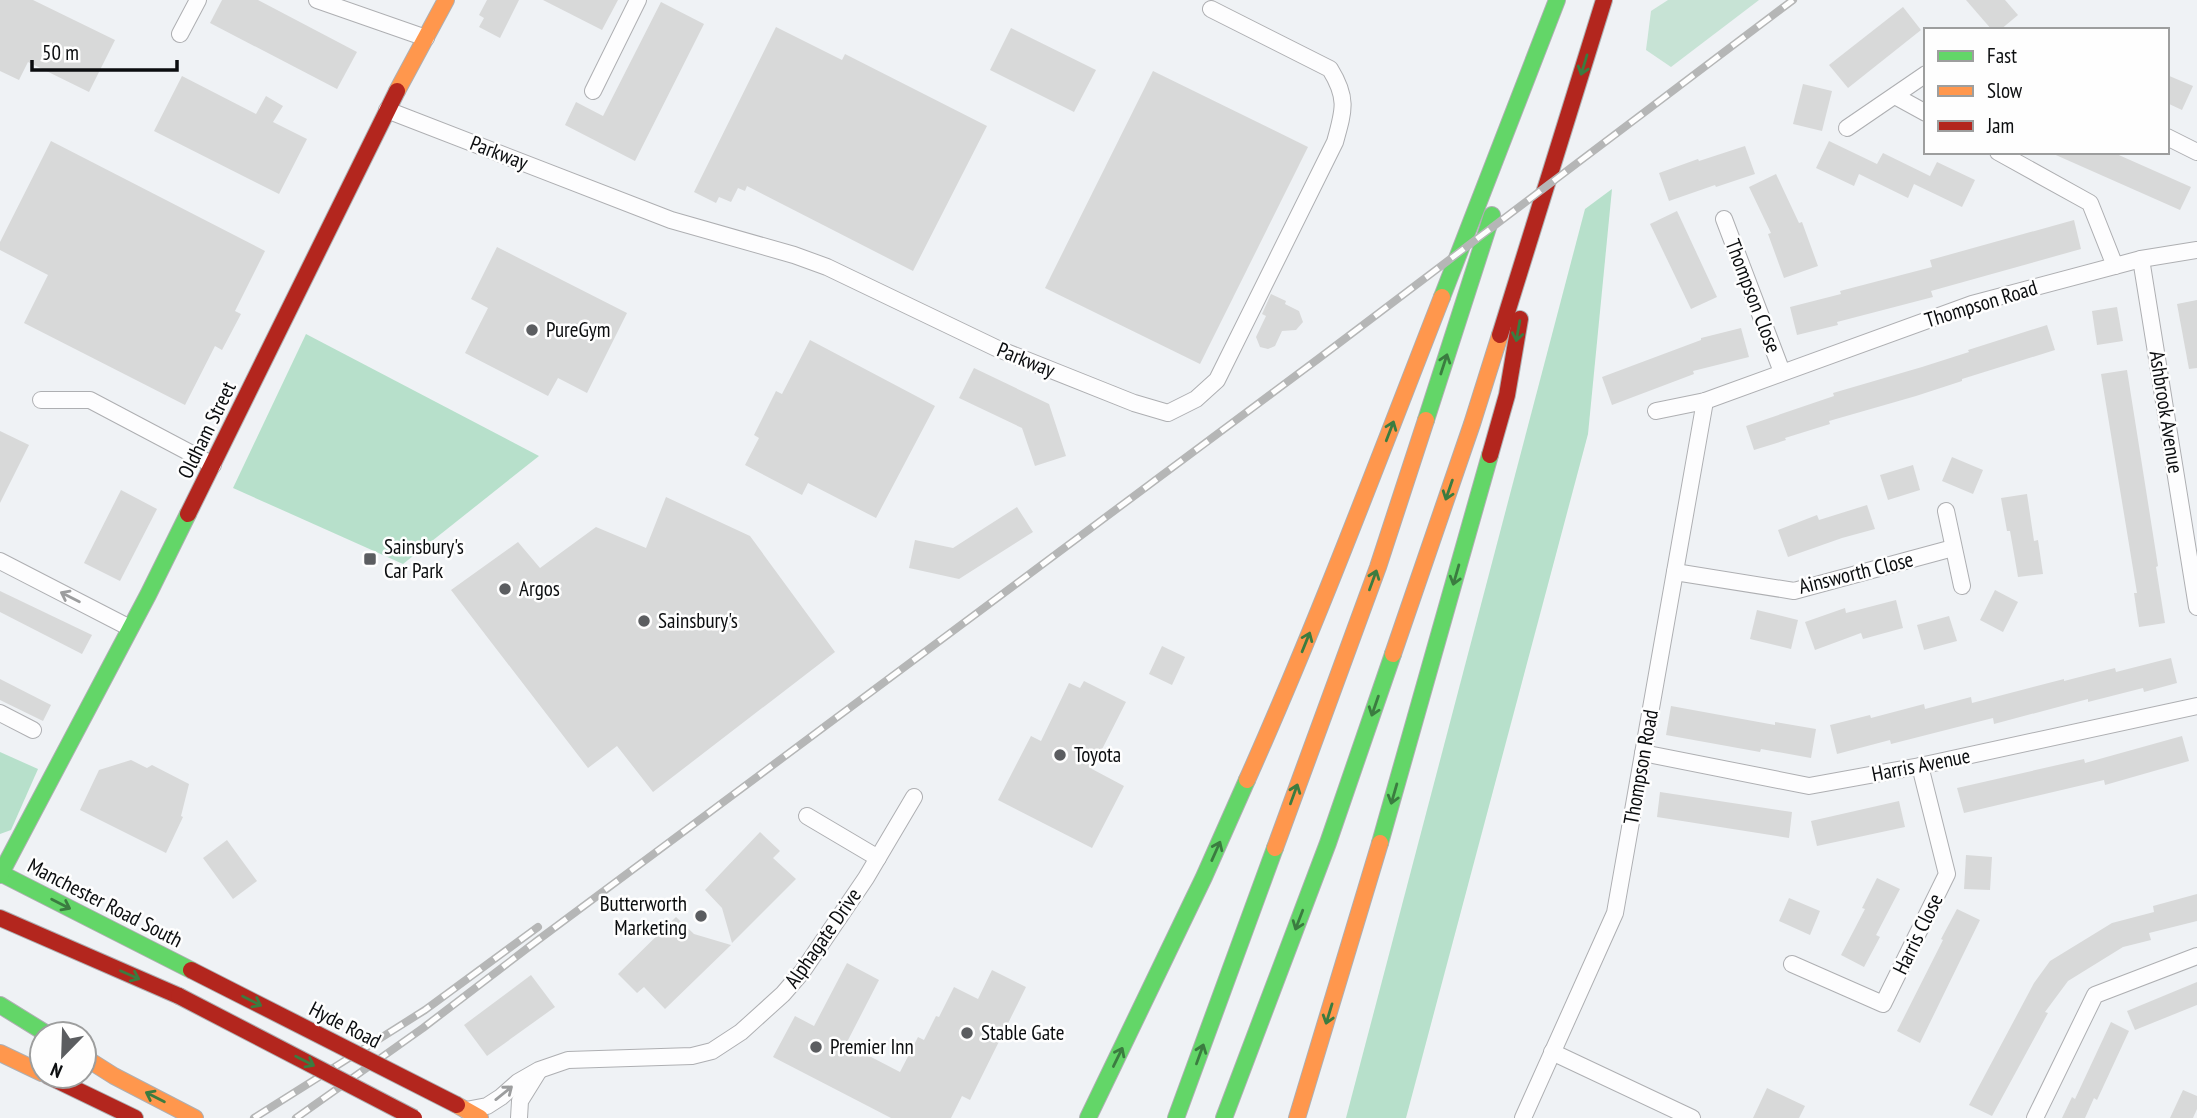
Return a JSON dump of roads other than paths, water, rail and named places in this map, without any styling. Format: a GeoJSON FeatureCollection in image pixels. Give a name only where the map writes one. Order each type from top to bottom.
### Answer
{"type":"FeatureCollection","features":[{"type":"Feature","properties":{"kind":"main road","name":"Oldham Street"},"geometry":{"type":"LineString","coordinates":[[0,874],[214,465],[387,110],[446,0]]}},
{"type":"Feature","properties":{"kind":"main road"},"geometry":{"type":"LineString","coordinates":[[1088,1118],[1205,877],[1275,718],[1344,549],[1558,0]]}},
{"type":"Feature","properties":{"kind":"main road"},"geometry":{"type":"LineString","coordinates":[[1176,1118],[1378,567],[1469,288],[1558,0]]}},
{"type":"Feature","properties":{"kind":"main road"},"geometry":{"type":"LineString","coordinates":[[1224,1118],[1328,843],[1467,437],[1604,0]]}},
{"type":"Feature","properties":{"kind":"main road"},"geometry":{"type":"LineString","coordinates":[[1297,1118],[1370,882],[1507,395],[1538,216]]}},
{"type":"Feature","properties":{"kind":"main road","name":"Manchester Road South"},"geometry":{"type":"LineString","coordinates":[[0,874],[191,970]]}},
{"type":"Feature","properties":{"kind":"main road"},"geometry":{"type":"LineString","coordinates":[[0,918],[179,996],[414,1118]]}},
{"type":"Feature","properties":{"kind":"main road","name":"Hyde Road"},"geometry":{"type":"LineString","coordinates":[[191,970],[480,1118]]}},
{"type":"Feature","properties":{"kind":"main road"},"geometry":{"type":"LineString","coordinates":[[0,1005],[28,1022]]}},
{"type":"Feature","properties":{"kind":"main road"},"geometry":{"type":"LineString","coordinates":[[0,1053],[28,1066]]}},
{"type":"Feature","properties":{"kind":"main road"},"geometry":{"type":"LineString","coordinates":[[98,1066],[195,1118]]}},
{"type":"Feature","properties":{"kind":"main road"},"geometry":{"type":"LineString","coordinates":[[78,1090],[135,1118]]}},
{"type":"Feature","properties":{"kind":"street"},"geometry":{"type":"LineString","coordinates":[[180,34],[198,0]]}},
{"type":"Feature","properties":{"kind":"street"},"geometry":{"type":"LineString","coordinates":[[317,0],[426,38]]}},
{"type":"Feature","properties":{"kind":"street"},"geometry":{"type":"LineString","coordinates":[[593,91],[638,0]]}},
{"type":"Feature","properties":{"kind":"street","name":"Parkway"},"geometry":{"type":"LineString","coordinates":[[387,110],[671,220],[827,267],[996,348],[1134,403],[1168,413],[1196,399],[1217,380],[1335,142],[1344,111],[1339,84],[1330,69],[1211,9]]}},
{"type":"Feature","properties":{"kind":"street"},"geometry":{"type":"LineString","coordinates":[[1847,128],[1924,75]]}},
{"type":"Feature","properties":{"kind":"street"},"geometry":{"type":"LineString","coordinates":[[1895,96],[1924,112]]}},
{"type":"Feature","properties":{"kind":"street"},"geometry":{"type":"LineString","coordinates":[[2169,138],[2197,152]]}},
{"type":"Feature","properties":{"kind":"street"},"geometry":{"type":"LineString","coordinates":[[2002,154],[2090,203],[2115,267]]}},
{"type":"Feature","properties":{"kind":"street","name":"Thompson Close"},"geometry":{"type":"LineString","coordinates":[[1724,219],[1782,372]]}},
{"type":"Feature","properties":{"kind":"street","name":"Thompson Road"},"geometry":{"type":"LineString","coordinates":[[1656,411],[1705,401],[1972,304],[2141,260],[2197,250]]}},
{"type":"Feature","properties":{"kind":"street","name":"Ashbrook Avenue"},"geometry":{"type":"LineString","coordinates":[[2141,260],[2197,607]]}},
{"type":"Feature","properties":{"kind":"street"},"geometry":{"type":"LineString","coordinates":[[41,400],[90,400],[214,465]]}},
{"type":"Feature","properties":{"kind":"street","name":"Thompson Road"},"geometry":{"type":"LineString","coordinates":[[1523,1118],[1615,913],[1705,401]]}},
{"type":"Feature","properties":{"kind":"street"},"geometry":{"type":"LineString","coordinates":[[1946,511],[1962,586]]}},
{"type":"Feature","properties":{"kind":"street","name":"Ainsworth Close"},"geometry":{"type":"LineString","coordinates":[[1675,572],[1794,591],[1953,548]]}},
{"type":"Feature","properties":{"kind":"street"},"geometry":{"type":"LineString","coordinates":[[0,561],[130,628]]}},
{"type":"Feature","properties":{"kind":"street","name":"Harris Avenue"},"geometry":{"type":"LineString","coordinates":[[1643,753],[1809,786],[1920,766],[2197,706]]}},
{"type":"Feature","properties":{"kind":"street"},"geometry":{"type":"LineString","coordinates":[[0,713],[33,730]]}},
{"type":"Feature","properties":{"kind":"street","name":"Harris Close"},"geometry":{"type":"LineString","coordinates":[[1792,964],[1883,1004],[1947,874],[1920,766]]}},
{"type":"Feature","properties":{"kind":"street","name":"Alphagate Drive"},"geometry":{"type":"LineString","coordinates":[[461,1107],[487,1106],[539,1070],[568,1060],[692,1056],[712,1051],[741,1032],[783,994],[802,972],[914,797]]}},
{"type":"Feature","properties":{"kind":"street"},"geometry":{"type":"LineString","coordinates":[[807,816],[877,858]]}},
{"type":"Feature","properties":{"kind":"street"},"geometry":{"type":"LineString","coordinates":[[2035,1118],[2095,995],[2197,956]]}},
{"type":"Feature","properties":{"kind":"street"},"geometry":{"type":"LineString","coordinates":[[1552,1052],[1692,1118]]}},
{"type":"Feature","properties":{"kind":"street"},"geometry":{"type":"LineString","coordinates":[[519,1118],[520,1101],[539,1070]]}},
{"type":"Feature","properties":{"kind":"railway"},"geometry":{"type":"LineString","coordinates":[[296,1118],[423,1028],[1793,0]]}},
{"type":"Feature","properties":{"kind":"railway"},"geometry":{"type":"LineString","coordinates":[[254,1118],[425,1010],[538,927]]}},
{"type":"Feature","properties":{"kind":"place","name":"PureGym"},"geometry":{"type":"Point","coordinates":[532,330]}},
{"type":"Feature","properties":{"kind":"place","name":"Sainsbury's Car Park"},"geometry":{"type":"Point","coordinates":[370,559]}},
{"type":"Feature","properties":{"kind":"place","name":"Argos"},"geometry":{"type":"Point","coordinates":[505,589]}},
{"type":"Feature","properties":{"kind":"place","name":"Sainsbury's"},"geometry":{"type":"Point","coordinates":[644,621]}},
{"type":"Feature","properties":{"kind":"place","name":"Toyota"},"geometry":{"type":"Point","coordinates":[1060,755]}},
{"type":"Feature","properties":{"kind":"place","name":"Butterworth Marketing"},"geometry":{"type":"Point","coordinates":[701,916]}},
{"type":"Feature","properties":{"kind":"place","name":"Stable Gate"},"geometry":{"type":"Point","coordinates":[967,1033]}},
{"type":"Feature","properties":{"kind":"place","name":"Premier Inn"},"geometry":{"type":"Point","coordinates":[816,1047]}}]}
